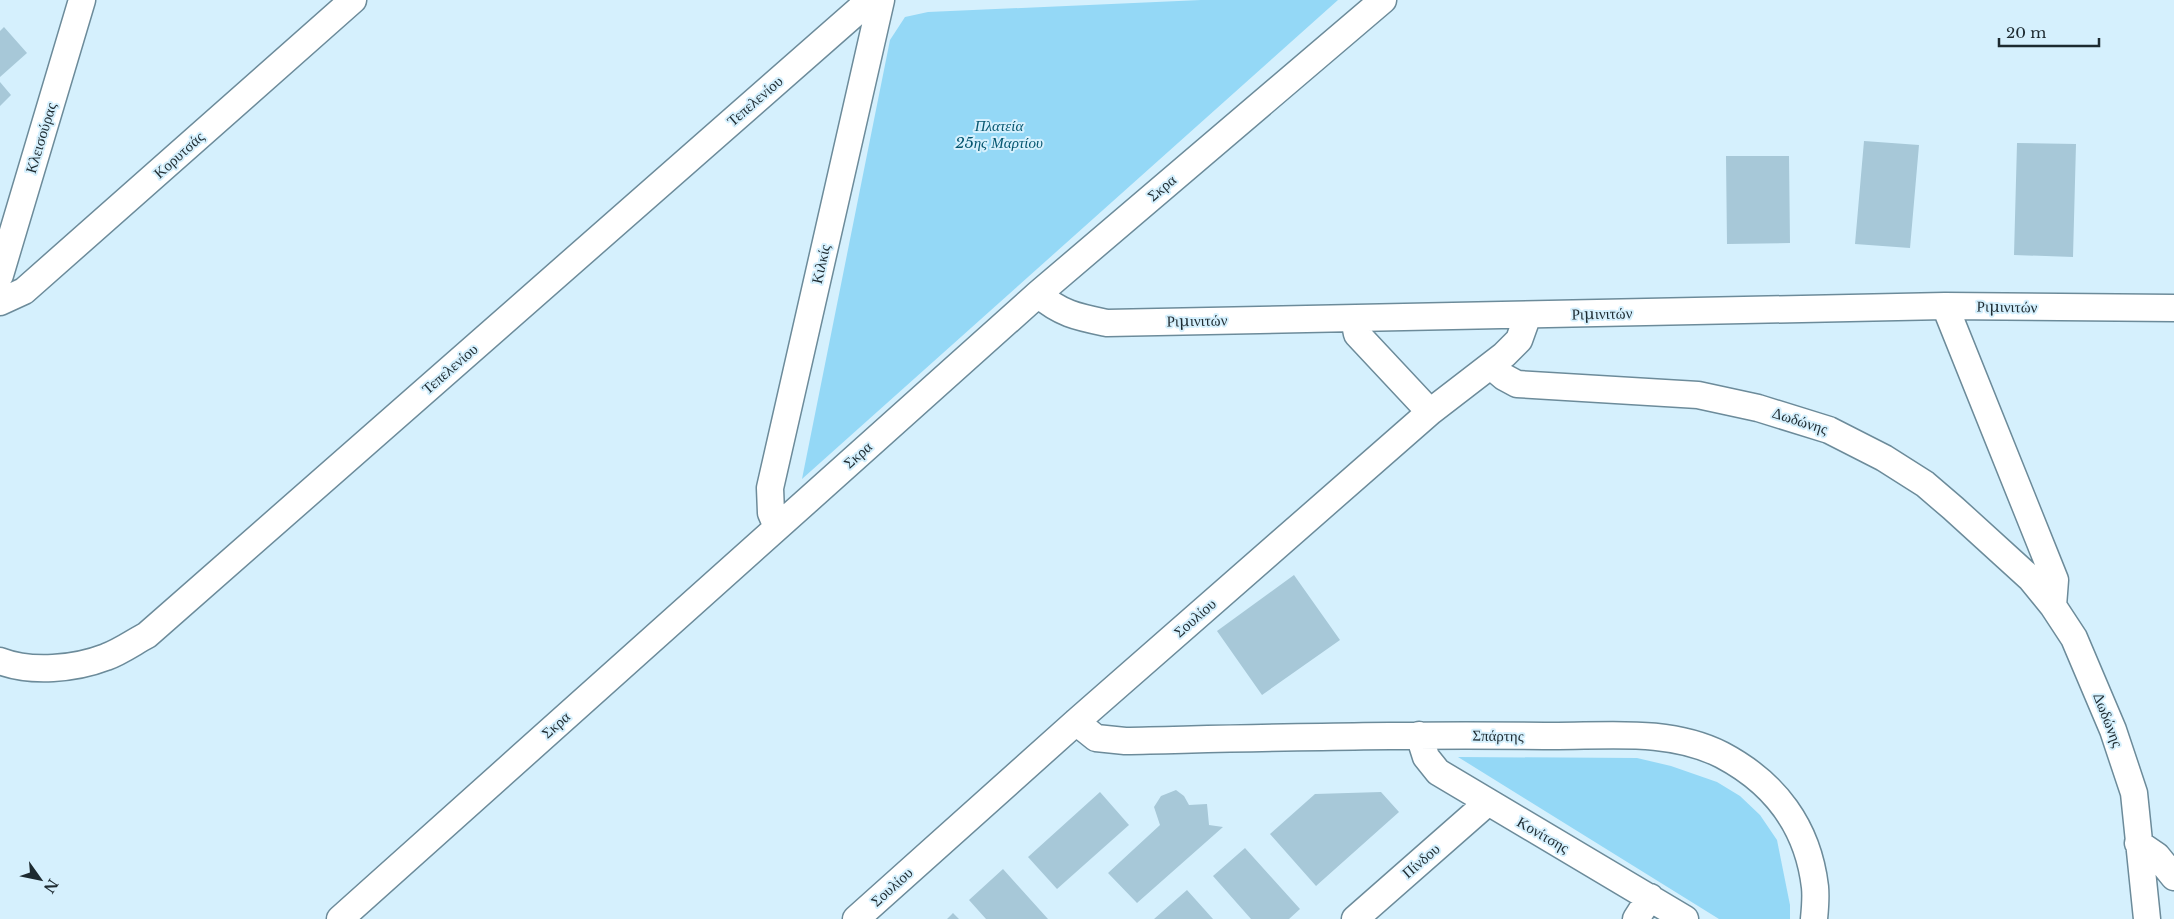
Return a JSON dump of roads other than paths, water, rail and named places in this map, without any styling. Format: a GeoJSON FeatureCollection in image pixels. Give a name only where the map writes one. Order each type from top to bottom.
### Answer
{"type":"FeatureCollection","features":[{"type":"Feature","properties":{"kind":"street","name":"Κλεισούρας"},"geometry":{"type":"LineString","coordinates":[[0,275],[82,0]]}},
{"type":"Feature","properties":{"kind":"street","name":"Κορυτσάς"},"geometry":{"type":"LineString","coordinates":[[0,302],[24,292],[353,0]]}},
{"type":"Feature","properties":{"kind":"street","name":"Τεπελενίου"},"geometry":{"type":"LineString","coordinates":[[0,661],[43,668],[79,666],[108,657],[147,635],[870,0]]}},
{"type":"Feature","properties":{"kind":"street","name":"Κιλκίς"},"geometry":{"type":"LineString","coordinates":[[777,527],[771,513],[770,488],[881,0]]}},
{"type":"Feature","properties":{"kind":"street","name":"Σκρα"},"geometry":{"type":"LineString","coordinates":[[340,919],[1038,294],[1382,0]]}},
{"type":"Feature","properties":{"kind":"street","name":"Ριμινιτών"},"geometry":{"type":"LineString","coordinates":[[1038,294],[1053,307],[1073,316],[1106,323],[1945,306],[2174,308]]}},
{"type":"Feature","properties":{"kind":"street"},"geometry":{"type":"LineString","coordinates":[[1945,306],[2049,565],[2054,580],[2053,606]]}},
{"type":"Feature","properties":{"kind":"street","name":"Σουλίου"},"geometry":{"type":"LineString","coordinates":[[856,919],[1076,722],[1430,412],[1491,366],[1519,340],[1528,315]]}},
{"type":"Feature","properties":{"kind":"street"},"geometry":{"type":"LineString","coordinates":[[1354,319],[1357,334],[1430,412]]}},
{"type":"Feature","properties":{"kind":"street","name":"Δωδώνης"},"geometry":{"type":"LineString","coordinates":[[1491,366],[1504,377],[1518,384],[1698,395],[1758,408],[1829,430],[1884,458],[1925,484],[2031,580],[2053,606],[2074,638],[2113,730],[2134,793],[2147,919]]}},
{"type":"Feature","properties":{"kind":"street","name":"Σπάρτης"},"geometry":{"type":"LineString","coordinates":[[1076,722],[1096,738],[1125,741],[1419,735],[1578,737],[1626,734],[1683,740],[1721,754],[1755,776],[1784,803],[1805,841],[1815,888],[1814,919]]}},
{"type":"Feature","properties":{"kind":"street","name":"Κονίτσης"},"geometry":{"type":"LineString","coordinates":[[1419,735],[1426,757],[1438,772],[1684,919]]}},
{"type":"Feature","properties":{"kind":"street","name":"Πίνδου"},"geometry":{"type":"LineString","coordinates":[[1355,919],[1488,803]]}},
{"type":"Feature","properties":{"kind":"street"},"geometry":{"type":"LineString","coordinates":[[2138,843],[2157,856],[2174,877]]}},
{"type":"Feature","properties":{"kind":"street"},"geometry":{"type":"LineString","coordinates":[[1636,919],[1650,897]]}},
{"type":"Feature","properties":{"kind":"park label","name":"Πλατεία 25ης Μαρτίου"},"geometry":{"type":"Point","coordinates":[999,134]}}]}
